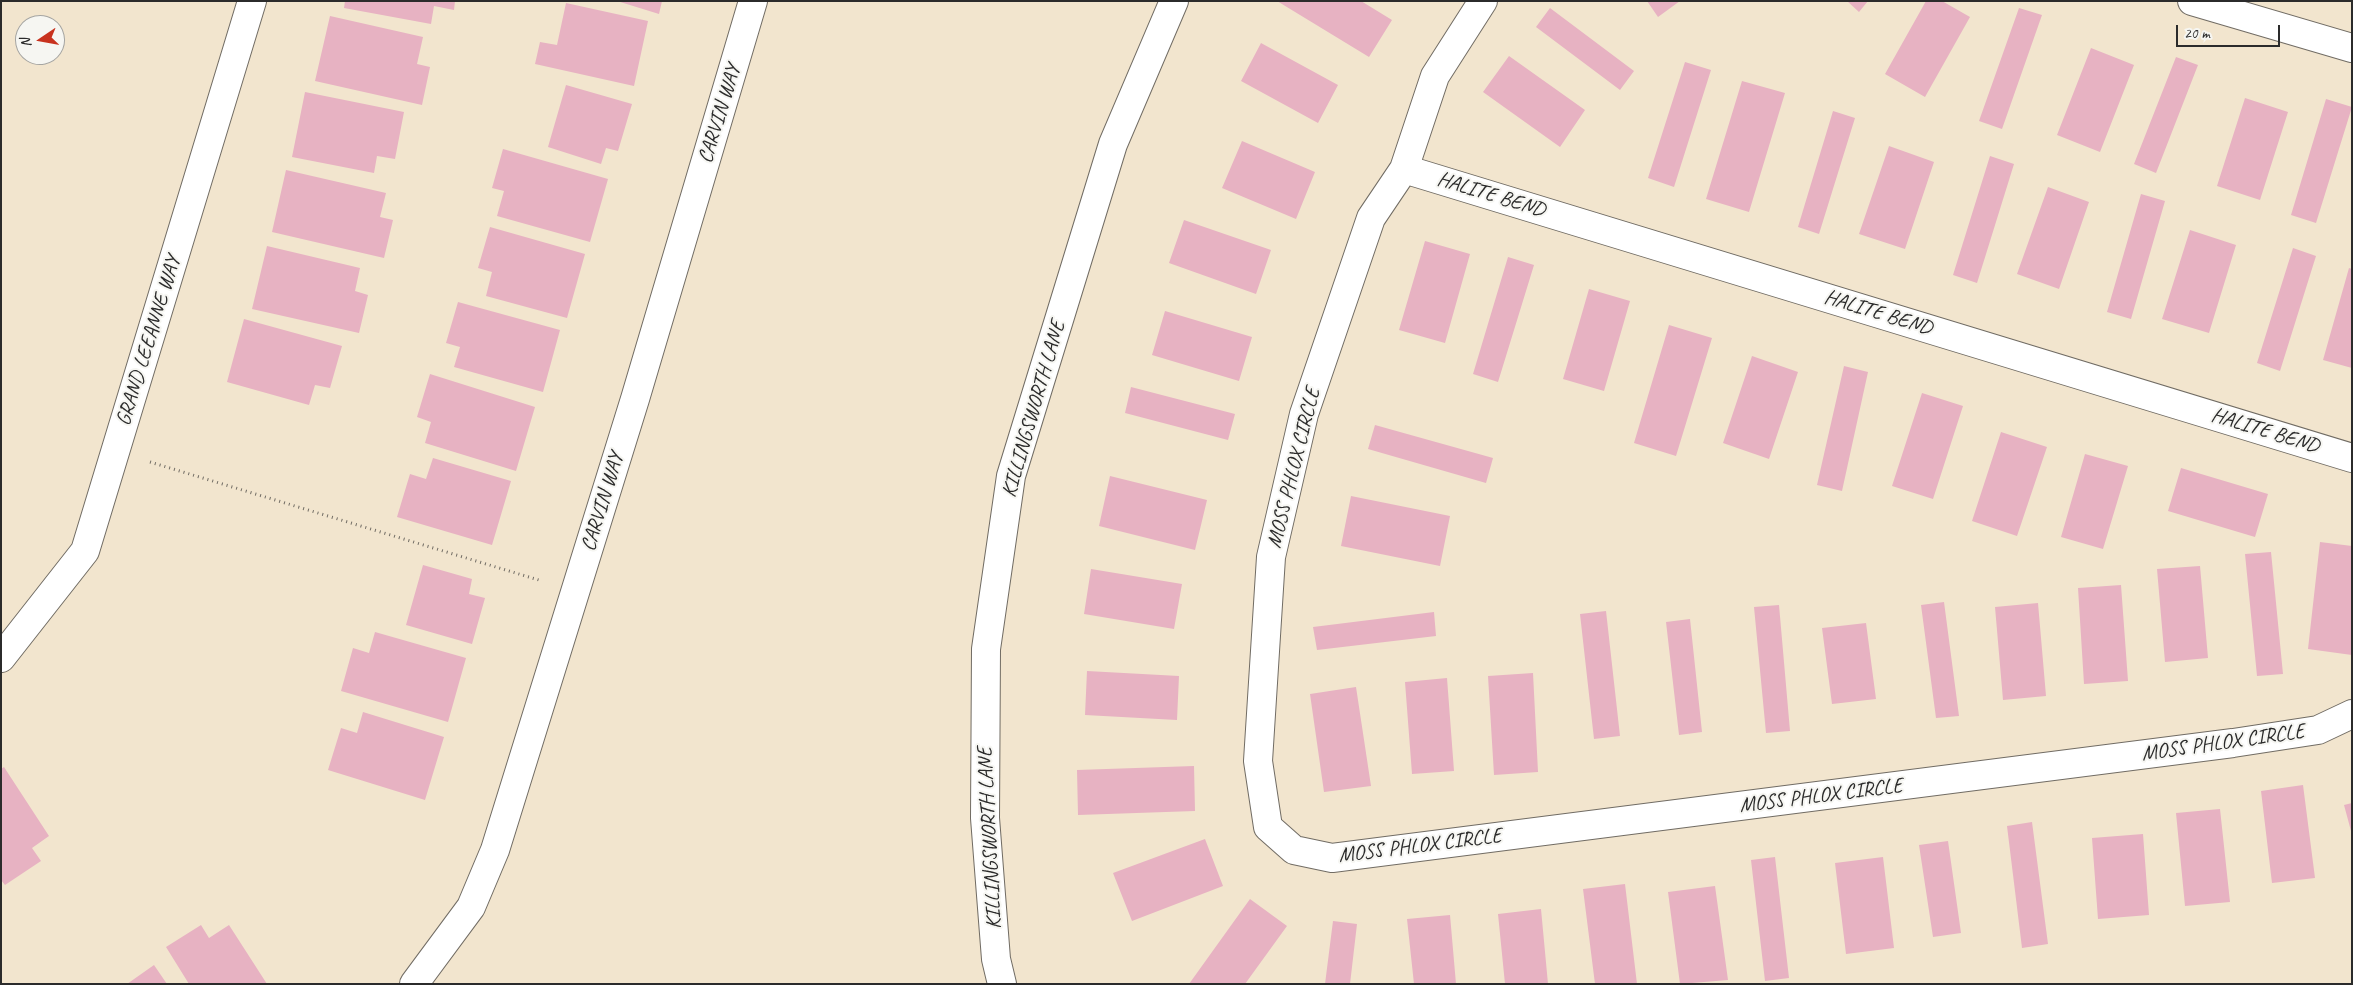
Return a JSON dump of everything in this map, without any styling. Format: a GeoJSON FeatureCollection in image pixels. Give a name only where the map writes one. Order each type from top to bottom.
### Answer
{"type":"FeatureCollection","features":[{"type":"Feature","properties":{"kind":"street","name":"GRAND LEEANNE WAY"},"geometry":{"type":"LineString","coordinates":[[1,658],[85,551],[252,1]]}},
{"type":"Feature","properties":{"kind":"street","name":"CARVIN WAY"},"geometry":{"type":"LineString","coordinates":[[414,984],[471,907],[495,850],[635,399],[753,1]]}},
{"type":"Feature","properties":{"kind":"street","name":"KILLINGSWORTH LANE"},"geometry":{"type":"LineString","coordinates":[[1002,984],[996,959],[985,818],[986,649],[1010,476],[1113,144],[1174,1]]}},
{"type":"Feature","properties":{"kind":"street","name":"MOSS PHLOX CIRCLE"},"geometry":{"type":"LineString","coordinates":[[1484,1],[1435,76],[1404,169],[1371,218],[1307,405],[1271,557],[1258,761],[1268,827],[1294,850],[1332,858],[2232,743],[2318,730],[2352,714]]}},
{"type":"Feature","properties":{"kind":"street"},"geometry":{"type":"LineString","coordinates":[[2192,1],[2352,48]]}},
{"type":"Feature","properties":{"kind":"street","name":"HALITE BEND"},"geometry":{"type":"LineString","coordinates":[[1404,169],[2352,458]]}},
{"type":"Feature","properties":{"kind":"path"},"geometry":{"type":"LineString","coordinates":[[150,462],[542,581]]}},
{"type":"Feature","properties":{"kind":"building"},"geometry":{"type":"Polygon","coordinates":[[[345,1],[455,1],[454,10],[434,6],[431,24],[344,8],[345,1]]]}},
{"type":"Feature","properties":{"kind":"building"},"geometry":{"type":"Polygon","coordinates":[[[617,1],[662,1],[659,14],[617,1]]]}},
{"type":"Feature","properties":{"kind":"building"},"geometry":{"type":"Polygon","coordinates":[[[1277,1],[1361,1],[1392,20],[1369,57],[1277,1]]]}},
{"type":"Feature","properties":{"kind":"building"},"geometry":{"type":"Polygon","coordinates":[[[1647,1],[1680,1],[1658,17],[1647,1]]]}},
{"type":"Feature","properties":{"kind":"building"},"geometry":{"type":"Polygon","coordinates":[[[1847,1],[1868,1],[1859,12],[1847,1]]]}},
{"type":"Feature","properties":{"kind":"building"},"geometry":{"type":"Polygon","coordinates":[[[1926,1],[1942,1],[1970,17],[1925,97],[1885,74],[1926,1]]]}},
{"type":"Feature","properties":{"kind":"building"},"geometry":{"type":"Polygon","coordinates":[[[566,3],[648,21],[634,86],[535,64],[540,42],[557,45],[566,3]]]}},
{"type":"Feature","properties":{"kind":"building"},"geometry":{"type":"Polygon","coordinates":[[[1550,8],[1634,71],[1620,90],[1536,27],[1550,8]]]}},
{"type":"Feature","properties":{"kind":"building"},"geometry":{"type":"Polygon","coordinates":[[[2019,8],[2042,15],[2002,129],[1979,121],[2019,8]]]}},
{"type":"Feature","properties":{"kind":"building"},"geometry":{"type":"Polygon","coordinates":[[[330,16],[423,37],[417,64],[430,67],[422,105],[315,81],[330,16]]]}},
{"type":"Feature","properties":{"kind":"building"},"geometry":{"type":"Polygon","coordinates":[[[1261,43],[1338,85],[1318,123],[1241,81],[1261,43]]]}},
{"type":"Feature","properties":{"kind":"building"},"geometry":{"type":"Polygon","coordinates":[[[2091,48],[2134,65],[2100,152],[2057,135],[2091,48]]]}},
{"type":"Feature","properties":{"kind":"building"},"geometry":{"type":"Polygon","coordinates":[[[1509,56],[1585,110],[1560,147],[1483,92],[1509,56]]]}},
{"type":"Feature","properties":{"kind":"building"},"geometry":{"type":"Polygon","coordinates":[[[2176,57],[2198,65],[2156,173],[2134,164],[2176,57]]]}},
{"type":"Feature","properties":{"kind":"building"},"geometry":{"type":"Polygon","coordinates":[[[1685,62],[1711,70],[1674,187],[1648,178],[1685,62]]]}},
{"type":"Feature","properties":{"kind":"building"},"geometry":{"type":"Polygon","coordinates":[[[1742,81],[1785,93],[1749,212],[1706,199],[1742,81]]]}},
{"type":"Feature","properties":{"kind":"building"},"geometry":{"type":"Polygon","coordinates":[[[566,85],[632,104],[618,151],[606,148],[601,164],[548,147],[566,85]]]}},
{"type":"Feature","properties":{"kind":"building"},"geometry":{"type":"Polygon","coordinates":[[[305,92],[404,112],[395,159],[377,156],[374,173],[292,157],[305,92]]]}},
{"type":"Feature","properties":{"kind":"building"},"geometry":{"type":"Polygon","coordinates":[[[2245,98],[2288,112],[2260,200],[2217,186],[2245,98]]]}},
{"type":"Feature","properties":{"kind":"building"},"geometry":{"type":"Polygon","coordinates":[[[2326,99],[2352,107],[2316,223],[2291,215],[2326,99]]]}},
{"type":"Feature","properties":{"kind":"building"},"geometry":{"type":"Polygon","coordinates":[[[1833,111],[1855,118],[1819,234],[1798,227],[1833,111]]]}},
{"type":"Feature","properties":{"kind":"building"},"geometry":{"type":"Polygon","coordinates":[[[1242,141],[1315,172],[1296,219],[1222,188],[1242,141]]]}},
{"type":"Feature","properties":{"kind":"building"},"geometry":{"type":"Polygon","coordinates":[[[1889,146],[1934,162],[1905,249],[1859,234],[1889,146]]]}},
{"type":"Feature","properties":{"kind":"building"},"geometry":{"type":"Polygon","coordinates":[[[503,149],[608,179],[590,242],[497,216],[504,191],[492,188],[503,149]]]}},
{"type":"Feature","properties":{"kind":"building"},"geometry":{"type":"Polygon","coordinates":[[[1990,156],[2014,164],[1977,283],[1953,275],[1990,156]]]}},
{"type":"Feature","properties":{"kind":"building"},"geometry":{"type":"Polygon","coordinates":[[[286,170],[386,193],[380,217],[393,220],[384,258],[272,232],[286,170]]]}},
{"type":"Feature","properties":{"kind":"building"},"geometry":{"type":"Polygon","coordinates":[[[2048,187],[2089,202],[2059,289],[2017,274],[2048,187]]]}},
{"type":"Feature","properties":{"kind":"building"},"geometry":{"type":"Polygon","coordinates":[[[2141,194],[2165,201],[2131,319],[2107,312],[2141,194]]]}},
{"type":"Feature","properties":{"kind":"building"},"geometry":{"type":"Polygon","coordinates":[[[1184,220],[1271,250],[1256,294],[1169,263],[1184,220]]]}},
{"type":"Feature","properties":{"kind":"building"},"geometry":{"type":"Polygon","coordinates":[[[490,227],[585,254],[567,318],[486,296],[492,272],[478,268],[490,227]]]}},
{"type":"Feature","properties":{"kind":"building"},"geometry":{"type":"Polygon","coordinates":[[[2190,230],[2236,245],[2209,333],[2162,319],[2190,230]]]}},
{"type":"Feature","properties":{"kind":"building"},"geometry":{"type":"Polygon","coordinates":[[[1425,241],[1470,254],[1445,343],[1399,330],[1425,241]]]}},
{"type":"Feature","properties":{"kind":"building"},"geometry":{"type":"Polygon","coordinates":[[[267,246],[360,268],[355,291],[368,295],[359,333],[252,309],[267,246]]]}},
{"type":"Feature","properties":{"kind":"building"},"geometry":{"type":"Polygon","coordinates":[[[2293,248],[2316,256],[2280,371],[2257,363],[2293,248]]]}},
{"type":"Feature","properties":{"kind":"building"},"geometry":{"type":"Polygon","coordinates":[[[1508,257],[1534,265],[1498,382],[1473,374],[1508,257]]]}},
{"type":"Feature","properties":{"kind":"building"},"geometry":{"type":"Polygon","coordinates":[[[2349,268],[2352,269],[2352,368],[2323,360],[2349,268]]]}},
{"type":"Feature","properties":{"kind":"building"},"geometry":{"type":"Polygon","coordinates":[[[1589,289],[1630,301],[1604,391],[1563,379],[1589,289]]]}},
{"type":"Feature","properties":{"kind":"building"},"geometry":{"type":"Polygon","coordinates":[[[458,302],[560,330],[543,392],[454,367],[460,347],[446,343],[458,302]]]}},
{"type":"Feature","properties":{"kind":"building"},"geometry":{"type":"Polygon","coordinates":[[[1165,311],[1252,337],[1239,381],[1152,355],[1165,311]]]}},
{"type":"Feature","properties":{"kind":"building"},"geometry":{"type":"Polygon","coordinates":[[[244,319],[342,346],[330,388],[315,385],[309,405],[227,382],[244,319]]]}},
{"type":"Feature","properties":{"kind":"building"},"geometry":{"type":"Polygon","coordinates":[[[1669,325],[1712,338],[1676,456],[1634,443],[1669,325]]]}},
{"type":"Feature","properties":{"kind":"building"},"geometry":{"type":"Polygon","coordinates":[[[1752,356],[1798,372],[1769,459],[1723,443],[1752,356]]]}},
{"type":"Feature","properties":{"kind":"building"},"geometry":{"type":"Polygon","coordinates":[[[1844,366],[1868,372],[1842,491],[1817,485],[1844,366]]]}},
{"type":"Feature","properties":{"kind":"building"},"geometry":{"type":"Polygon","coordinates":[[[430,374],[535,407],[516,471],[425,443],[431,422],[417,417],[430,374]]]}},
{"type":"Feature","properties":{"kind":"building"},"geometry":{"type":"Polygon","coordinates":[[[1131,387],[1235,414],[1228,440],[1125,413],[1131,387]]]}},
{"type":"Feature","properties":{"kind":"building"},"geometry":{"type":"Polygon","coordinates":[[[1922,393],[1963,406],[1933,499],[1892,486],[1922,393]]]}},
{"type":"Feature","properties":{"kind":"building"},"geometry":{"type":"Polygon","coordinates":[[[1375,425],[1493,458],[1486,483],[1368,449],[1375,425]]]}},
{"type":"Feature","properties":{"kind":"building"},"geometry":{"type":"Polygon","coordinates":[[[2001,432],[2047,447],[2017,536],[1972,521],[2001,432]]]}},
{"type":"Feature","properties":{"kind":"building"},"geometry":{"type":"Polygon","coordinates":[[[2085,454],[2128,466],[2103,549],[2061,537],[2085,454]]]}},
{"type":"Feature","properties":{"kind":"building"},"geometry":{"type":"Polygon","coordinates":[[[433,458],[511,481],[492,545],[397,517],[410,474],[426,479],[433,458]]]}},
{"type":"Feature","properties":{"kind":"building"},"geometry":{"type":"Polygon","coordinates":[[[2181,468],[2268,494],[2255,537],[2168,511],[2181,468]]]}},
{"type":"Feature","properties":{"kind":"building"},"geometry":{"type":"Polygon","coordinates":[[[1110,476],[1207,500],[1195,550],[1099,526],[1110,476]]]}},
{"type":"Feature","properties":{"kind":"building"},"geometry":{"type":"Polygon","coordinates":[[[1351,496],[1450,516],[1440,566],[1341,546],[1351,496]]]}},
{"type":"Feature","properties":{"kind":"building"},"geometry":{"type":"Polygon","coordinates":[[[2320,542],[2352,546],[2352,655],[2308,649],[2320,542]]]}},
{"type":"Feature","properties":{"kind":"building"},"geometry":{"type":"Polygon","coordinates":[[[2271,552],[2283,674],[2257,676],[2245,554],[2271,552]]]}},
{"type":"Feature","properties":{"kind":"building"},"geometry":{"type":"Polygon","coordinates":[[[423,565],[472,579],[469,594],[485,598],[472,644],[406,625],[423,565]]]}},
{"type":"Feature","properties":{"kind":"building"},"geometry":{"type":"Polygon","coordinates":[[[2200,566],[2208,658],[2165,662],[2157,569],[2200,566]]]}},
{"type":"Feature","properties":{"kind":"building"},"geometry":{"type":"Polygon","coordinates":[[[1091,569],[1182,584],[1174,629],[1084,614],[1091,569]]]}},
{"type":"Feature","properties":{"kind":"building"},"geometry":{"type":"Polygon","coordinates":[[[2121,585],[2128,681],[2084,684],[2078,588],[2121,585]]]}},
{"type":"Feature","properties":{"kind":"building"},"geometry":{"type":"Polygon","coordinates":[[[1944,602],[1959,716],[1936,718],[1921,605],[1944,602]]]}},
{"type":"Feature","properties":{"kind":"building"},"geometry":{"type":"Polygon","coordinates":[[[2038,603],[2046,696],[2003,700],[1995,607],[2038,603]]]}},
{"type":"Feature","properties":{"kind":"building"},"geometry":{"type":"Polygon","coordinates":[[[1779,605],[1790,731],[1766,733],[1754,607],[1779,605]]]}},
{"type":"Feature","properties":{"kind":"building"},"geometry":{"type":"Polygon","coordinates":[[[1606,611],[1620,736],[1594,739],[1580,614],[1606,611]]]}},
{"type":"Feature","properties":{"kind":"building"},"geometry":{"type":"Polygon","coordinates":[[[1434,612],[1436,636],[1317,650],[1313,627],[1434,612]]]}},
{"type":"Feature","properties":{"kind":"building"},"geometry":{"type":"Polygon","coordinates":[[[1690,619],[1702,732],[1679,735],[1666,622],[1690,619]]]}},
{"type":"Feature","properties":{"kind":"building"},"geometry":{"type":"Polygon","coordinates":[[[1866,623],[1876,699],[1832,704],[1822,628],[1866,623]]]}},
{"type":"Feature","properties":{"kind":"building"},"geometry":{"type":"Polygon","coordinates":[[[375,632],[466,658],[448,722],[341,691],[353,648],[369,653],[375,632]]]}},
{"type":"Feature","properties":{"kind":"building"},"geometry":{"type":"Polygon","coordinates":[[[1087,671],[1179,676],[1177,720],[1085,715],[1087,671]]]}},
{"type":"Feature","properties":{"kind":"building"},"geometry":{"type":"Polygon","coordinates":[[[1533,673],[1538,772],[1494,775],[1488,676],[1533,673]]]}},
{"type":"Feature","properties":{"kind":"building"},"geometry":{"type":"Polygon","coordinates":[[[1447,678],[1454,771],[1412,774],[1405,682],[1447,678]]]}},
{"type":"Feature","properties":{"kind":"building"},"geometry":{"type":"Polygon","coordinates":[[[1356,687],[1371,786],[1324,792],[1310,694],[1356,687]]]}},
{"type":"Feature","properties":{"kind":"building"},"geometry":{"type":"Polygon","coordinates":[[[363,712],[444,737],[425,800],[328,770],[341,728],[357,733],[363,712]]]}},
{"type":"Feature","properties":{"kind":"building"},"geometry":{"type":"Polygon","coordinates":[[[1194,766],[1195,811],[1078,815],[1077,770],[1194,766]]]}},
{"type":"Feature","properties":{"kind":"building"},"geometry":{"type":"Polygon","coordinates":[[[4,767],[49,836],[32,848],[41,861],[5,885],[1,880],[1,769],[4,767]]]}},
{"type":"Feature","properties":{"kind":"building"},"geometry":{"type":"Polygon","coordinates":[[[2303,785],[2315,878],[2272,883],[2261,791],[2303,785]]]}},
{"type":"Feature","properties":{"kind":"building"},"geometry":{"type":"Polygon","coordinates":[[[2352,803],[2352,831],[2351,831],[2344,805],[2352,803]]]}},
{"type":"Feature","properties":{"kind":"building"},"geometry":{"type":"Polygon","coordinates":[[[2220,809],[2230,902],[2185,906],[2176,813],[2220,809]]]}},
{"type":"Feature","properties":{"kind":"building"},"geometry":{"type":"Polygon","coordinates":[[[2032,822],[2048,944],[2022,948],[2007,826],[2032,822]]]}},
{"type":"Feature","properties":{"kind":"building"},"geometry":{"type":"Polygon","coordinates":[[[2143,834],[2149,915],[2098,919],[2092,838],[2143,834]]]}},
{"type":"Feature","properties":{"kind":"building"},"geometry":{"type":"Polygon","coordinates":[[[1205,839],[1223,886],[1132,921],[1113,873],[1205,839]]]}},
{"type":"Feature","properties":{"kind":"building"},"geometry":{"type":"Polygon","coordinates":[[[1948,841],[1961,933],[1933,937],[1919,845],[1948,841]]]}},
{"type":"Feature","properties":{"kind":"building"},"geometry":{"type":"Polygon","coordinates":[[[1775,857],[1789,978],[1765,981],[1751,860],[1775,857]]]}},
{"type":"Feature","properties":{"kind":"building"},"geometry":{"type":"Polygon","coordinates":[[[1883,857],[1894,948],[1846,954],[1835,863],[1883,857]]]}},
{"type":"Feature","properties":{"kind":"building"},"geometry":{"type":"Polygon","coordinates":[[[1625,884],[1637,984],[1595,984],[1583,889],[1625,884]]]}},
{"type":"Feature","properties":{"kind":"building"},"geometry":{"type":"Polygon","coordinates":[[[1715,886],[1728,980],[1680,984],[1668,892],[1715,886]]]}},
{"type":"Feature","properties":{"kind":"building"},"geometry":{"type":"Polygon","coordinates":[[[1250,899],[1287,926],[1245,984],[1189,984],[1250,899]]]}},
{"type":"Feature","properties":{"kind":"building"},"geometry":{"type":"Polygon","coordinates":[[[1541,909],[1548,984],[1505,984],[1498,914],[1541,909]]]}},
{"type":"Feature","properties":{"kind":"building"},"geometry":{"type":"Polygon","coordinates":[[[1450,915],[1456,984],[1414,984],[1407,919],[1450,915]]]}},
{"type":"Feature","properties":{"kind":"building"},"geometry":{"type":"Polygon","coordinates":[[[1333,921],[1357,924],[1350,984],[1325,984],[1333,921]]]}},
{"type":"Feature","properties":{"kind":"building"},"geometry":{"type":"Polygon","coordinates":[[[201,925],[209,938],[229,925],[267,984],[189,984],[166,947],[201,925]]]}},
{"type":"Feature","properties":{"kind":"building"},"geometry":{"type":"Polygon","coordinates":[[[154,965],[167,984],[127,984],[154,965]]]}}]}
